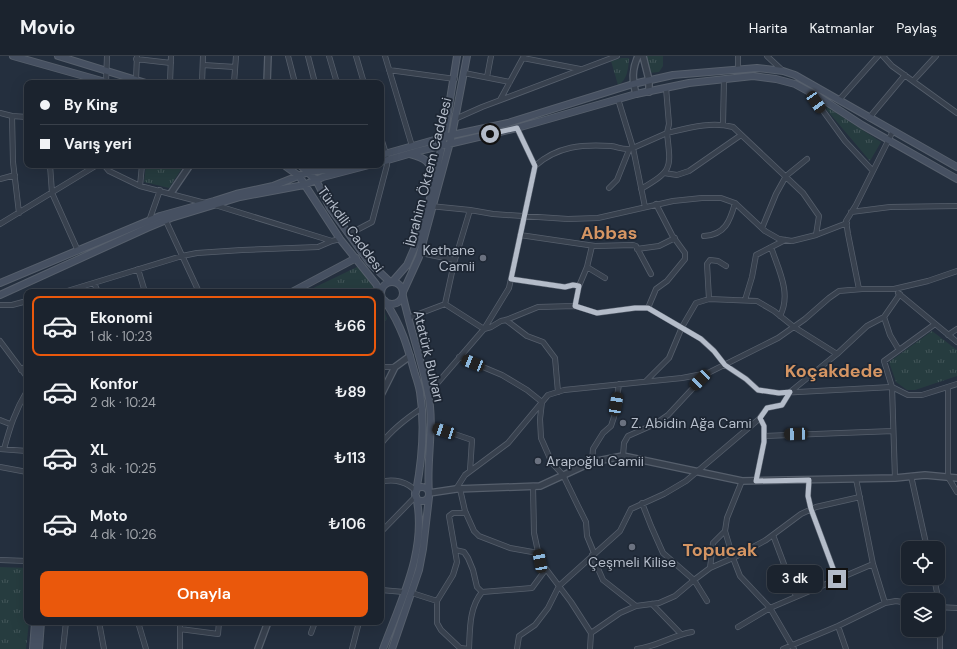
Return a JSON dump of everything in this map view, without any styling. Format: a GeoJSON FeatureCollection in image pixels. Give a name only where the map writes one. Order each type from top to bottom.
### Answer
{"type":"FeatureCollection","features":[{"type":"Feature","properties":{"kind":"main road"},"geometry":{"type":"LineString","coordinates":[[12,56],[96,80]]}},
{"type":"Feature","properties":{"kind":"main road"},"geometry":{"type":"LineString","coordinates":[[58,56],[72,58],[106,71],[136,80]]}},
{"type":"Feature","properties":{"kind":"main road","name":"İbrahim Öktem Caddesi"},"geometry":{"type":"LineString","coordinates":[[403,294],[421,253],[434,178],[444,137],[457,56]]}},
{"type":"Feature","properties":{"kind":"main road","name":"İbrahim Öktem Caddesi"},"geometry":{"type":"LineString","coordinates":[[391,282],[407,265],[430,206],[452,135],[467,56]]}},
{"type":"Feature","properties":{"kind":"main road"},"geometry":{"type":"LineString","coordinates":[[384,158],[412,146],[452,135],[508,123],[649,80],[674,75],[757,68],[783,71],[795,75],[957,167]]}},
{"type":"Feature","properties":{"kind":"main road"},"geometry":{"type":"LineString","coordinates":[[384,158],[408,154],[517,128],[636,94],[689,83],[754,76],[776,78],[794,84],[957,179]]}},
{"type":"Feature","properties":{"kind":"main road"},"geometry":{"type":"LineString","coordinates":[[408,154],[418,156],[426,160],[431,165],[434,178]]}},
{"type":"Feature","properties":{"kind":"main road","name":"Türkdili Caddesi"},"geometry":{"type":"LineString","coordinates":[[288,168],[299,176],[340,239],[379,289]]}},
{"type":"Feature","properties":{"kind":"main road","name":"Türkdili Caddesi"},"geometry":{"type":"LineString","coordinates":[[303,168],[316,180],[330,208],[369,262],[391,282]]}},
{"type":"Feature","properties":{"kind":"main road"},"geometry":{"type":"LineString","coordinates":[[0,283],[160,216],[236,194],[272,186],[318,168],[336,168]]}},
{"type":"Feature","properties":{"kind":"main road"},"geometry":{"type":"LineString","coordinates":[[0,295],[166,220],[257,193],[304,185],[323,177],[358,168]]}},
{"type":"Feature","properties":{"kind":"main road"},"geometry":{"type":"LineString","coordinates":[[298,289],[356,258]]}},
{"type":"Feature","properties":{"kind":"main road"},"geometry":{"type":"LineString","coordinates":[[382,289],[382,287],[391,282],[401,286],[403,294],[402,299],[396,304],[385,301]]}},
{"type":"Feature","properties":{"kind":"main road","name":"Atatürk Bulvarı"},"geometry":{"type":"LineString","coordinates":[[403,294],[428,394],[431,426],[428,477],[429,495],[423,549],[419,570],[412,593]]}},
{"type":"Feature","properties":{"kind":"main road","name":"Atatürk Bulvarı"},"geometry":{"type":"LineString","coordinates":[[385,301],[404,334],[420,390],[422,432],[419,476],[416,494]]}},
{"type":"Feature","properties":{"kind":"main road"},"geometry":{"type":"LineString","coordinates":[[383,649],[416,556],[419,515],[416,494],[418,488],[423,487],[427,489],[429,495],[426,500],[422,501],[418,500],[416,494]]}},
{"type":"Feature","properties":{"kind":"main road"},"geometry":{"type":"LineString","coordinates":[[392,649],[412,593]]}},
{"type":"Feature","properties":{"kind":"main road"},"geometry":{"type":"LineString","coordinates":[[33,649],[35,625]]}},
{"type":"Feature","properties":{"kind":"main road"},"geometry":{"type":"LineString","coordinates":[[39,649],[41,625]]}},
{"type":"Feature","properties":{"kind":"street"},"geometry":{"type":"LineString","coordinates":[[107,56],[107,80]]}},
{"type":"Feature","properties":{"kind":"street"},"geometry":{"type":"LineString","coordinates":[[170,80],[171,56]]}},
{"type":"Feature","properties":{"kind":"street"},"geometry":{"type":"LineString","coordinates":[[202,80],[203,56]]}},
{"type":"Feature","properties":{"kind":"street"},"geometry":{"type":"LineString","coordinates":[[234,80],[236,56]]}},
{"type":"Feature","properties":{"kind":"street"},"geometry":{"type":"LineString","coordinates":[[267,80],[268,56]]}},
{"type":"Feature","properties":{"kind":"street"},"geometry":{"type":"LineString","coordinates":[[288,56],[294,80]]}},
{"type":"Feature","properties":{"kind":"street"},"geometry":{"type":"LineString","coordinates":[[308,56],[314,80]]}},
{"type":"Feature","properties":{"kind":"street"},"geometry":{"type":"LineString","coordinates":[[329,56],[336,80]]}},
{"type":"Feature","properties":{"kind":"street"},"geometry":{"type":"LineString","coordinates":[[356,56],[363,80]]}},
{"type":"Feature","properties":{"kind":"street"},"geometry":{"type":"LineString","coordinates":[[385,56],[412,146]]}},
{"type":"Feature","properties":{"kind":"street"},"geometry":{"type":"LineString","coordinates":[[487,77],[491,56]]}},
{"type":"Feature","properties":{"kind":"street"},"geometry":{"type":"LineString","coordinates":[[455,119],[500,100],[617,56]]}},
{"type":"Feature","properties":{"kind":"street"},"geometry":{"type":"LineString","coordinates":[[636,94],[633,84],[633,66],[638,56]]}},
{"type":"Feature","properties":{"kind":"street"},"geometry":{"type":"LineString","coordinates":[[643,56],[649,80],[649,92]]}},
{"type":"Feature","properties":{"kind":"street"},"geometry":{"type":"LineString","coordinates":[[738,56],[738,69]]}},
{"type":"Feature","properties":{"kind":"street"},"geometry":{"type":"LineString","coordinates":[[767,56],[783,71]]}},
{"type":"Feature","properties":{"kind":"street"},"geometry":{"type":"LineString","coordinates":[[839,100],[878,56]]}},
{"type":"Feature","properties":{"kind":"street"},"geometry":{"type":"LineString","coordinates":[[883,56],[905,75],[955,112],[957,106]]}},
{"type":"Feature","properties":{"kind":"street"},"geometry":{"type":"LineString","coordinates":[[913,81],[936,56]]}},
{"type":"Feature","properties":{"kind":"street"},"geometry":{"type":"LineString","coordinates":[[500,100],[524,57],[581,70]]}},
{"type":"Feature","properties":{"kind":"street"},"geometry":{"type":"LineString","coordinates":[[136,80],[137,58],[171,63]]}},
{"type":"Feature","properties":{"kind":"street"},"geometry":{"type":"LineString","coordinates":[[203,65],[235,68]]}},
{"type":"Feature","properties":{"kind":"street"},"geometry":{"type":"LineString","coordinates":[[389,70],[454,79]]}},
{"type":"Feature","properties":{"kind":"street"},"geometry":{"type":"LineString","coordinates":[[464,73],[510,82]]}},
{"type":"Feature","properties":{"kind":"street"},"geometry":{"type":"LineString","coordinates":[[870,118],[905,75]]}},
{"type":"Feature","properties":{"kind":"street"},"geometry":{"type":"LineString","coordinates":[[723,124],[724,79]]}},
{"type":"Feature","properties":{"kind":"street"},"geometry":{"type":"LineString","coordinates":[[641,189],[659,178],[667,169],[670,161],[667,134],[669,124],[666,88]]}},
{"type":"Feature","properties":{"kind":"street"},"geometry":{"type":"LineString","coordinates":[[809,92],[845,141],[873,171]]}},
{"type":"Feature","properties":{"kind":"street"},"geometry":{"type":"LineString","coordinates":[[618,100],[645,207]]}},
{"type":"Feature","properties":{"kind":"street"},"geometry":{"type":"LineString","coordinates":[[0,113],[24,117]]}},
{"type":"Feature","properties":{"kind":"street"},"geometry":{"type":"LineString","coordinates":[[12,116],[15,175],[19,213]]}},
{"type":"Feature","properties":{"kind":"street"},"geometry":{"type":"LineString","coordinates":[[535,166],[551,154],[570,147],[581,145],[631,149],[667,134],[694,126],[723,124],[733,127],[804,193],[819,216],[816,235]]}},
{"type":"Feature","properties":{"kind":"street"},"geometry":{"type":"LineString","coordinates":[[428,394],[484,329],[509,288],[535,166],[517,128]]}},
{"type":"Feature","properties":{"kind":"street"},"geometry":{"type":"LineString","coordinates":[[859,289],[846,221],[893,131]]}},
{"type":"Feature","properties":{"kind":"street"},"geometry":{"type":"LineString","coordinates":[[664,173],[677,175],[689,171],[741,135]]}},
{"type":"Feature","properties":{"kind":"street"},"geometry":{"type":"LineString","coordinates":[[609,188],[617,180],[631,149]]}},
{"type":"Feature","properties":{"kind":"street"},"geometry":{"type":"LineString","coordinates":[[349,234],[372,222],[387,165],[384,158]]}},
{"type":"Feature","properties":{"kind":"street"},"geometry":{"type":"LineString","coordinates":[[762,228],[776,194],[786,176],[808,159]]}},
{"type":"Feature","properties":{"kind":"street"},"geometry":{"type":"LineString","coordinates":[[50,168],[52,193],[78,251]]}},
{"type":"Feature","properties":{"kind":"street"},"geometry":{"type":"LineString","coordinates":[[0,224],[92,168]]}},
{"type":"Feature","properties":{"kind":"street"},"geometry":{"type":"LineString","coordinates":[[107,168],[140,186],[207,203]]}},
{"type":"Feature","properties":{"kind":"street"},"geometry":{"type":"LineString","coordinates":[[140,186],[142,168]]}},
{"type":"Feature","properties":{"kind":"street"},"geometry":{"type":"LineString","coordinates":[[171,193],[188,168]]}},
{"type":"Feature","properties":{"kind":"street"},"geometry":{"type":"LineString","coordinates":[[0,179],[15,175]]}},
{"type":"Feature","properties":{"kind":"street"},"geometry":{"type":"LineString","coordinates":[[149,221],[160,190]]}},
{"type":"Feature","properties":{"kind":"street"},"geometry":{"type":"LineString","coordinates":[[430,206],[492,214],[568,220],[598,218],[673,201],[721,198],[735,203],[762,228],[779,239],[792,241],[816,235],[847,223]]}},
{"type":"Feature","properties":{"kind":"street"},"geometry":{"type":"LineString","coordinates":[[704,236],[717,234],[726,226],[732,215],[735,203]]}},
{"type":"Feature","properties":{"kind":"street"},"geometry":{"type":"LineString","coordinates":[[648,308],[656,289],[667,281],[685,259],[685,253],[656,204]]}},
{"type":"Feature","properties":{"kind":"street"},"geometry":{"type":"LineString","coordinates":[[215,205],[332,241]]}},
{"type":"Feature","properties":{"kind":"street"},"geometry":{"type":"LineString","coordinates":[[851,212],[890,208],[957,206]]}},
{"type":"Feature","properties":{"kind":"street"},"geometry":{"type":"LineString","coordinates":[[445,304],[455,260],[470,210]]}},
{"type":"Feature","properties":{"kind":"street"},"geometry":{"type":"LineString","coordinates":[[166,220],[198,289]]}},
{"type":"Feature","properties":{"kind":"street"},"geometry":{"type":"LineString","coordinates":[[520,235],[592,246],[633,245],[637,249],[651,274]]}},
{"type":"Feature","properties":{"kind":"street"},"geometry":{"type":"LineString","coordinates":[[637,249],[658,246],[675,238]]}},
{"type":"Feature","properties":{"kind":"street"},"geometry":{"type":"LineString","coordinates":[[74,289],[182,256],[197,253],[318,247],[340,239]]}},
{"type":"Feature","properties":{"kind":"street"},"geometry":{"type":"LineString","coordinates":[[746,300],[756,255],[785,240]]}},
{"type":"Feature","properties":{"kind":"street"},"geometry":{"type":"LineString","coordinates":[[575,306],[579,286],[587,267],[592,246]]}},
{"type":"Feature","properties":{"kind":"street"},"geometry":{"type":"LineString","coordinates":[[771,247],[785,290],[784,307],[780,316]]}},
{"type":"Feature","properties":{"kind":"street"},"geometry":{"type":"LineString","coordinates":[[421,253],[455,260]]}},
{"type":"Feature","properties":{"kind":"street"},"geometry":{"type":"LineString","coordinates":[[709,299],[707,264],[710,260],[718,261],[726,266]]}},
{"type":"Feature","properties":{"kind":"street"},"geometry":{"type":"LineString","coordinates":[[587,267],[605,278]]}},
{"type":"Feature","properties":{"kind":"street"},"geometry":{"type":"LineString","coordinates":[[138,269],[144,289]]}},
{"type":"Feature","properties":{"kind":"street"},"geometry":{"type":"LineString","coordinates":[[538,553],[510,548],[479,536],[474,531],[458,489],[465,475],[508,443],[548,395],[564,390],[682,378],[708,373],[778,338],[805,319],[839,291],[859,289],[894,289],[928,281],[957,271]]}},
{"type":"Feature","properties":{"kind":"street"},"geometry":{"type":"LineString","coordinates":[[511,279],[565,287],[573,285],[579,286]]}},
{"type":"Feature","properties":{"kind":"street"},"geometry":{"type":"LineString","coordinates":[[94,283],[97,289]]}},
{"type":"Feature","properties":{"kind":"street"},"geometry":{"type":"LineString","coordinates":[[894,289],[957,342]]}},
{"type":"Feature","properties":{"kind":"street"},"geometry":{"type":"LineString","coordinates":[[517,649],[519,636],[535,625],[548,608],[559,586],[620,531],[631,509],[664,494],[686,481],[760,418],[767,408],[782,405],[790,392],[837,354],[867,326],[884,317],[900,294]]}},
{"type":"Feature","properties":{"kind":"street"},"geometry":{"type":"LineString","coordinates":[[645,382],[669,358],[682,327],[696,303],[709,299],[757,301],[794,327],[837,354]]}},
{"type":"Feature","properties":{"kind":"street"},"geometry":{"type":"LineString","coordinates":[[0,305],[12,305],[24,302]]}},
{"type":"Feature","properties":{"kind":"street"},"geometry":{"type":"LineString","coordinates":[[408,318],[445,304]]}},
{"type":"Feature","properties":{"kind":"street"},"geometry":{"type":"LineString","coordinates":[[445,304],[484,329],[538,307],[575,306],[597,313],[635,308],[648,308],[701,339],[714,351],[725,365],[746,379],[758,390],[779,393],[892,387],[908,395],[922,395],[957,384]]}},
{"type":"Feature","properties":{"kind":"street"},"geometry":{"type":"LineString","coordinates":[[884,317],[890,335],[899,350]]}},
{"type":"Feature","properties":{"kind":"street"},"geometry":{"type":"LineString","coordinates":[[506,320],[527,336],[543,342],[555,358],[558,392]]}},
{"type":"Feature","properties":{"kind":"street"},"geometry":{"type":"LineString","coordinates":[[895,478],[892,387],[884,361],[935,324]]}},
{"type":"Feature","properties":{"kind":"street"},"geometry":{"type":"LineString","coordinates":[[948,334],[957,329]]}},
{"type":"Feature","properties":{"kind":"street"},"geometry":{"type":"LineString","coordinates":[[0,341],[24,374]]}},
{"type":"Feature","properties":{"kind":"street"},"geometry":{"type":"LineString","coordinates":[[384,384],[395,367],[410,356]]}},
{"type":"Feature","properties":{"kind":"street"},"geometry":{"type":"LineString","coordinates":[[459,358],[502,375],[527,390],[542,402]]}},
{"type":"Feature","properties":{"kind":"street"},"geometry":{"type":"LineString","coordinates":[[384,367],[395,367]]}},
{"type":"Feature","properties":{"kind":"street"},"geometry":{"type":"LineString","coordinates":[[623,456],[624,444],[628,436],[655,424],[668,415],[708,373]]}},
{"type":"Feature","properties":{"kind":"street"},"geometry":{"type":"LineString","coordinates":[[592,462],[593,449],[603,433],[611,426],[620,384]]}},
{"type":"Feature","properties":{"kind":"street"},"geometry":{"type":"LineString","coordinates":[[948,387],[948,477],[957,492]]}},
{"type":"Feature","properties":{"kind":"street"},"geometry":{"type":"LineString","coordinates":[[24,397],[10,424],[2,449],[24,451]]}},
{"type":"Feature","properties":{"kind":"street"},"geometry":{"type":"LineString","coordinates":[[542,402],[540,419],[541,438],[552,463],[563,475],[586,522],[586,536],[603,580],[636,606]]}},
{"type":"Feature","properties":{"kind":"street"},"geometry":{"type":"LineString","coordinates":[[384,440],[402,421],[422,408]]}},
{"type":"Feature","properties":{"kind":"street"},"geometry":{"type":"LineString","coordinates":[[756,481],[764,436],[764,426],[760,418]]}},
{"type":"Feature","properties":{"kind":"street"},"geometry":{"type":"LineString","coordinates":[[0,420],[10,424]]}},
{"type":"Feature","properties":{"kind":"street"},"geometry":{"type":"LineString","coordinates":[[431,426],[472,440],[470,471]]}},
{"type":"Feature","properties":{"kind":"street"},"geometry":{"type":"LineString","coordinates":[[764,436],[893,431]]}},
{"type":"Feature","properties":{"kind":"street"},"geometry":{"type":"LineString","coordinates":[[429,495],[458,489],[540,486],[592,462],[623,456],[742,481],[895,478],[925,475],[957,477]]}},
{"type":"Feature","properties":{"kind":"street"},"geometry":{"type":"LineString","coordinates":[[0,467],[24,471]]}},
{"type":"Feature","properties":{"kind":"street"},"geometry":{"type":"LineString","coordinates":[[911,476],[925,541]]}},
{"type":"Feature","properties":{"kind":"street"},"geometry":{"type":"LineString","coordinates":[[856,479],[873,564],[885,603]]}},
{"type":"Feature","properties":{"kind":"street"},"geometry":{"type":"LineString","coordinates":[[384,481],[388,480],[404,483],[411,486],[416,494],[384,529]]}},
{"type":"Feature","properties":{"kind":"street"},"geometry":{"type":"LineString","coordinates":[[809,480],[808,496],[811,509],[837,579]]}},
{"type":"Feature","properties":{"kind":"street"},"geometry":{"type":"LineString","coordinates":[[710,568],[713,543],[724,531],[727,518],[742,481]]}},
{"type":"Feature","properties":{"kind":"street"},"geometry":{"type":"LineString","coordinates":[[533,486],[534,533],[540,561],[571,602],[591,633],[590,649]]}},
{"type":"Feature","properties":{"kind":"street"},"geometry":{"type":"LineString","coordinates":[[591,633],[620,613],[636,606],[659,603],[675,596],[710,568],[733,558],[766,540],[800,514],[816,507],[860,497]]}},
{"type":"Feature","properties":{"kind":"street"},"geometry":{"type":"LineString","coordinates":[[642,503],[663,553],[694,580],[708,601]]}},
{"type":"Feature","properties":{"kind":"street"},"geometry":{"type":"LineString","coordinates":[[466,513],[453,513],[449,516],[457,562],[453,575],[437,601],[437,623],[441,630],[460,648],[469,649],[472,614],[477,599],[482,592]]}},
{"type":"Feature","properties":{"kind":"street"},"geometry":{"type":"LineString","coordinates":[[724,531],[740,576],[770,608],[793,647]]}},
{"type":"Feature","properties":{"kind":"street"},"geometry":{"type":"LineString","coordinates":[[774,535],[796,596]]}},
{"type":"Feature","properties":{"kind":"street"},"geometry":{"type":"LineString","coordinates":[[455,550],[464,552],[468,558],[473,570],[477,587],[482,592],[532,588],[546,569]]}},
{"type":"Feature","properties":{"kind":"street"},"geometry":{"type":"LineString","coordinates":[[0,560],[24,561]]}},
{"type":"Feature","properties":{"kind":"street"},"geometry":{"type":"LineString","coordinates":[[738,628],[770,608],[873,564]]}},
{"type":"Feature","properties":{"kind":"street"},"geometry":{"type":"LineString","coordinates":[[384,590],[404,592]]}},
{"type":"Feature","properties":{"kind":"street"},"geometry":{"type":"LineString","coordinates":[[412,593],[437,601]]}},
{"type":"Feature","properties":{"kind":"street"},"geometry":{"type":"LineString","coordinates":[[783,649],[793,647],[885,603],[901,602]]}},
{"type":"Feature","properties":{"kind":"street"},"geometry":{"type":"LineString","coordinates":[[652,604],[680,634]]}},
{"type":"Feature","properties":{"kind":"street"},"geometry":{"type":"LineString","coordinates":[[945,607],[957,608]]}},
{"type":"Feature","properties":{"kind":"street"},"geometry":{"type":"LineString","coordinates":[[64,649],[66,625]]}},
{"type":"Feature","properties":{"kind":"street"},"geometry":{"type":"LineString","coordinates":[[100,625],[104,649]]}},
{"type":"Feature","properties":{"kind":"street"},"geometry":{"type":"LineString","coordinates":[[139,625],[146,649]]}},
{"type":"Feature","properties":{"kind":"street"},"geometry":{"type":"LineString","coordinates":[[180,625],[180,649]]}},
{"type":"Feature","properties":{"kind":"street"},"geometry":{"type":"LineString","coordinates":[[180,629],[218,634],[219,625]]}},
{"type":"Feature","properties":{"kind":"street"},"geometry":{"type":"LineString","coordinates":[[258,649],[267,625]]}},
{"type":"Feature","properties":{"kind":"street"},"geometry":{"type":"LineString","coordinates":[[312,633],[314,625]]}},
{"type":"Feature","properties":{"kind":"street"},"geometry":{"type":"LineString","coordinates":[[352,649],[358,625]]}},
{"type":"Feature","properties":{"kind":"street"},"geometry":{"type":"LineString","coordinates":[[838,626],[846,649]]}},
{"type":"Feature","properties":{"kind":"street"},"geometry":{"type":"LineString","coordinates":[[637,649],[645,648],[680,634],[692,632]]}},
{"type":"Feature","properties":{"kind":"street"},"geometry":{"type":"LineString","coordinates":[[940,637],[940,649]]}},
{"type":"Feature","properties":{"kind":"green space"},"geometry":{"type":"Polygon","coordinates":[[[647,56],[663,56],[663,66],[659,72],[649,73],[645,65],[647,56]]]}},
{"type":"Feature","properties":{"kind":"green space"},"geometry":{"type":"Polygon","coordinates":[[[629,58],[628,67],[625,78],[618,85],[611,61],[629,58]]]}},
{"type":"Feature","properties":{"kind":"green space"},"geometry":{"type":"Polygon","coordinates":[[[827,107],[881,142],[870,161],[826,109],[827,107]]]}},
{"type":"Feature","properties":{"kind":"green space"},"geometry":{"type":"Polygon","coordinates":[[[146,168],[182,168],[169,188],[144,182],[146,168]]]}},
{"type":"Feature","properties":{"kind":"green space"},"geometry":{"type":"Polygon","coordinates":[[[359,266],[374,289],[311,289],[359,266]]]}},
{"type":"Feature","properties":{"kind":"green space"},"geometry":{"type":"Polygon","coordinates":[[[384,309],[387,319],[384,322],[384,309]]]}},
{"type":"Feature","properties":{"kind":"green space"},"geometry":{"type":"Polygon","coordinates":[[[932,331],[957,350],[957,376],[915,390],[907,390],[896,382],[889,362],[932,331]]]}},
{"type":"Feature","properties":{"kind":"green space"},"geometry":{"type":"Polygon","coordinates":[[[0,567],[24,568],[24,625],[29,625],[26,649],[0,649],[0,567]]]}},
{"type":"Feature","properties":{"kind":"place","name":"Kethane Camii"},"geometry":{"type":"Point","coordinates":[483,258]}},
{"type":"Feature","properties":{"kind":"place","name":"Z. Abidin Ağa Cami"},"geometry":{"type":"Point","coordinates":[623,423]}},
{"type":"Feature","properties":{"kind":"place","name":"Arapoğlu Camii"},"geometry":{"type":"Point","coordinates":[538,461]}},
{"type":"Feature","properties":{"kind":"place","name":"Çeşmeli Kilise"},"geometry":{"type":"Point","coordinates":[632,547]}},
{"type":"Feature","properties":{"kind":"district","name":"Abbas"},"geometry":{"type":"Point","coordinates":[609,233]}},
{"type":"Feature","properties":{"kind":"district","name":"Koçakdede"},"geometry":{"type":"Point","coordinates":[834,371]}},
{"type":"Feature","properties":{"kind":"district","name":"Topucak"},"geometry":{"type":"Point","coordinates":[720,550]}},
{"type":"Feature","properties":{"kind":"route"},"geometry":{"type":"LineString","coordinates":[[490,134],[517,128],[535,166],[511,279],[565,287],[573,285],[579,286],[575,306],[597,313],[635,308],[648,308],[701,339],[714,351],[725,365],[746,379],[758,390],[779,393],[790,392],[782,405],[767,408],[760,418],[764,426],[764,442],[756,481],[809,480],[808,496],[811,509],[837,579]]}}]}
